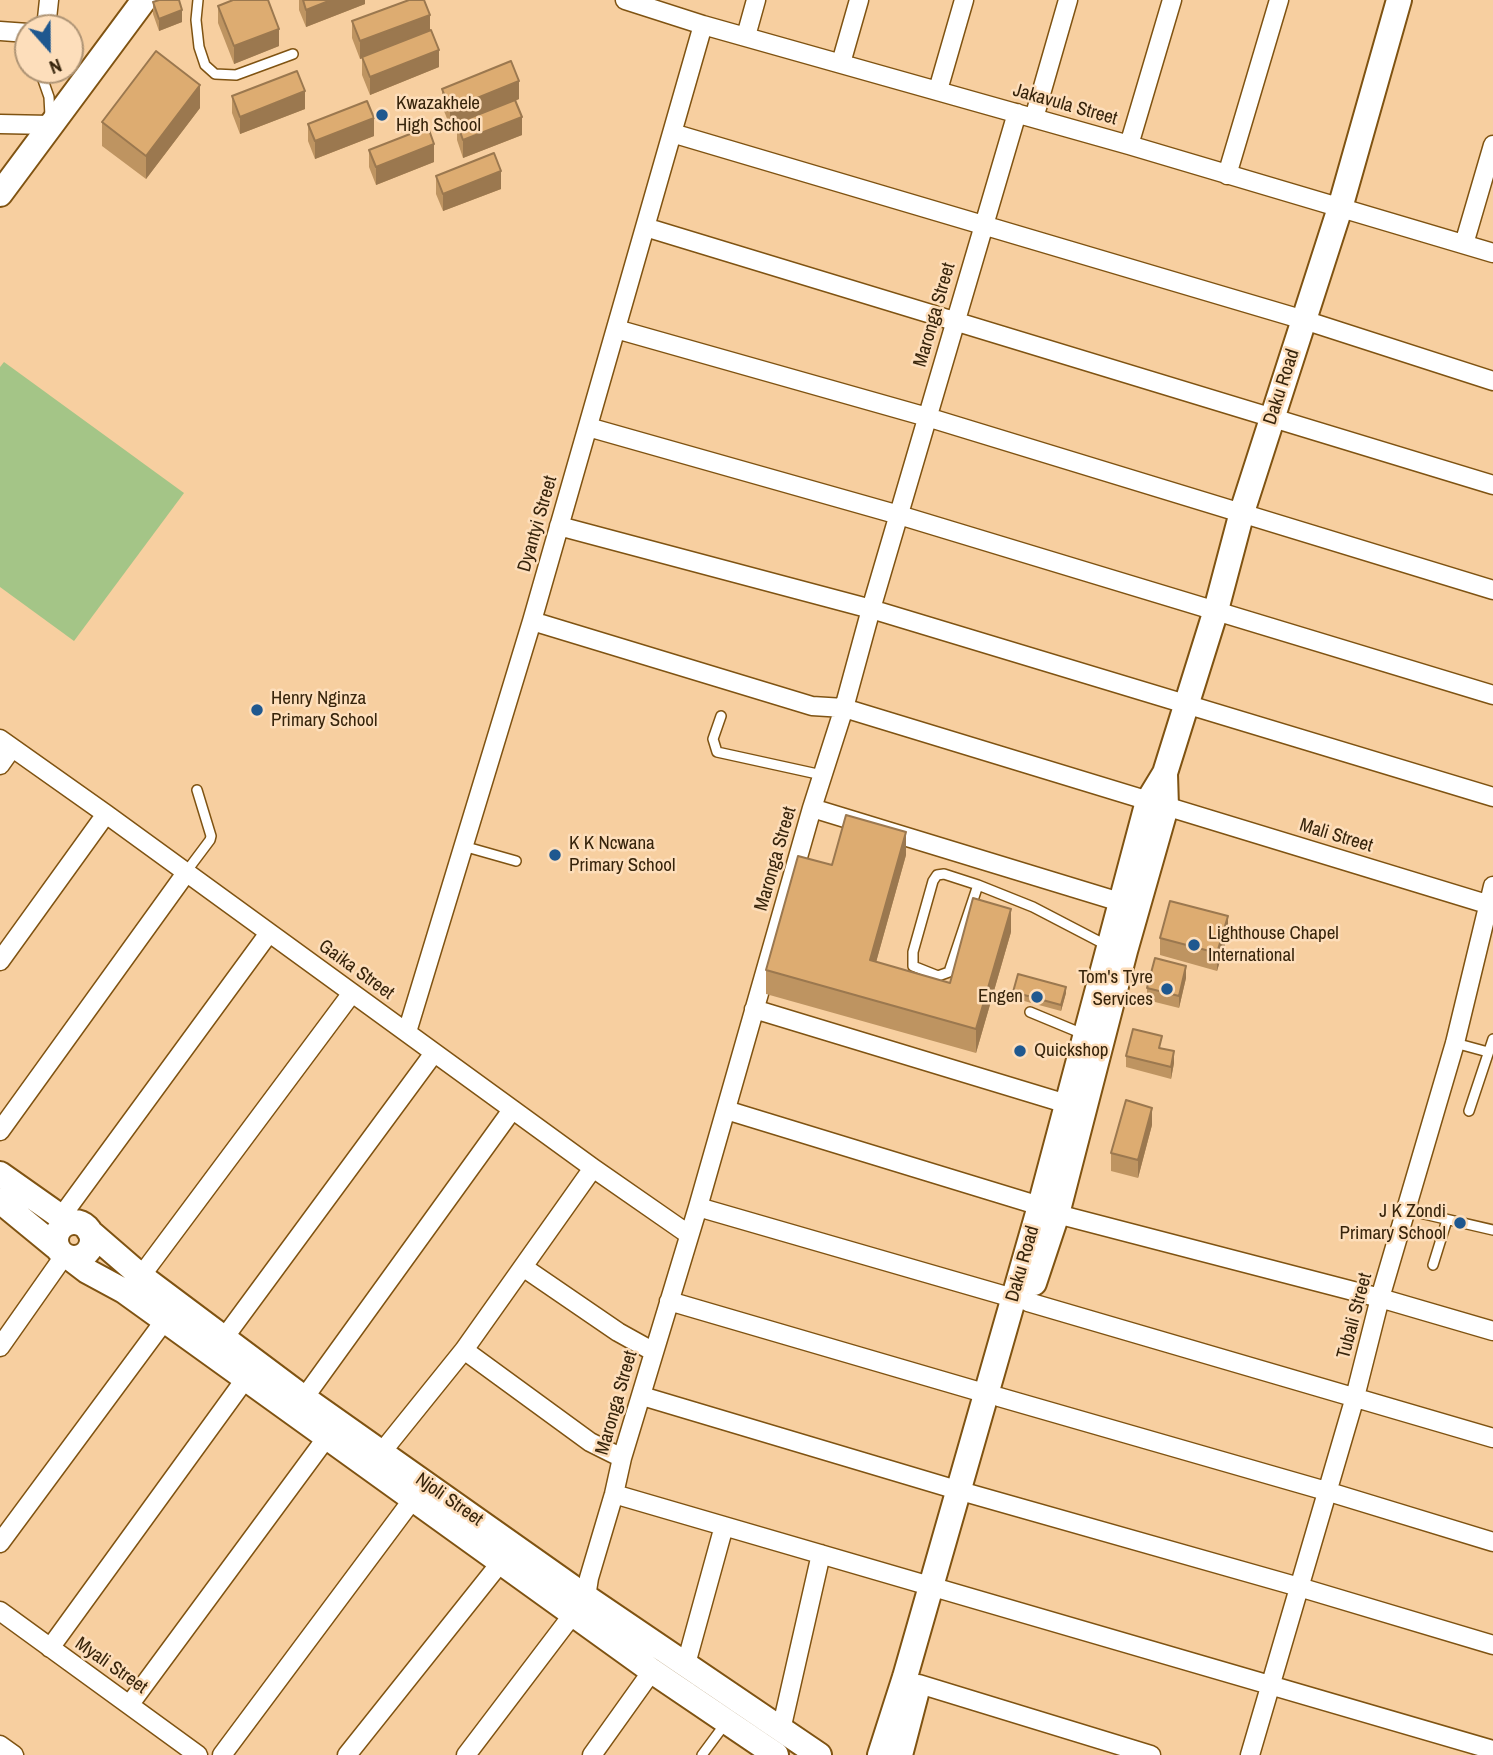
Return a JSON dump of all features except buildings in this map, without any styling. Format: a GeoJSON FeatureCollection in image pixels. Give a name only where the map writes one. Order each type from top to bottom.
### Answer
{"type":"FeatureCollection","features":[{"type":"Feature","properties":{"kind":"street"},"geometry":{"type":"LineString","coordinates":[[0,194],[144,0]]}},
{"type":"Feature","properties":{"kind":"street","name":"Jakavula Street"},"geometry":{"type":"LineString","coordinates":[[625,0],[653,4],[703,25],[1129,145],[1493,253]]}},
{"type":"Feature","properties":{"kind":"street"},"geometry":{"type":"LineString","coordinates":[[746,36],[756,0]]}},
{"type":"Feature","properties":{"kind":"street"},"geometry":{"type":"LineString","coordinates":[[841,63],[859,0]]}},
{"type":"Feature","properties":{"kind":"street"},"geometry":{"type":"LineString","coordinates":[[938,90],[964,0]]}},
{"type":"Feature","properties":{"kind":"street","name":"Maronga Street"},"geometry":{"type":"LineString","coordinates":[[579,1605],[614,1494],[622,1458],[698,1207],[812,807],[844,708],[983,226],[1068,0]]}},
{"type":"Feature","properties":{"kind":"street"},"geometry":{"type":"LineString","coordinates":[[1129,145],[1172,0]]}},
{"type":"Feature","properties":{"kind":"street"},"geometry":{"type":"LineString","coordinates":[[1227,175],[1279,0]]}},
{"type":"Feature","properties":{"kind":"street","name":"Daku Road"},"geometry":{"type":"LineString","coordinates":[[880,1755],[935,1587],[1048,1210],[1165,773],[1216,610],[1242,512],[1340,208],[1398,0]]}},
{"type":"Feature","properties":{"kind":"street","name":"Dyantyi Street"},"geometry":{"type":"LineString","coordinates":[[407,1032],[532,621],[703,25]]}},
{"type":"Feature","properties":{"kind":"street"},"geometry":{"type":"LineString","coordinates":[[0,124],[50,125]]}},
{"type":"Feature","properties":{"kind":"street"},"geometry":{"type":"LineString","coordinates":[[672,133],[1304,320],[1493,381]]}},
{"type":"Feature","properties":{"kind":"street"},"geometry":{"type":"LineString","coordinates":[[1464,244],[1493,145]]}},
{"type":"Feature","properties":{"kind":"street"},"geometry":{"type":"LineString","coordinates":[[645,228],[1493,485]]}},
{"type":"Feature","properties":{"kind":"street"},"geometry":{"type":"LineString","coordinates":[[616,329],[927,417],[1493,590]]}},
{"type":"Feature","properties":{"kind":"street"},"geometry":{"type":"LineString","coordinates":[[588,427],[899,515],[1493,695]]}},
{"type":"Feature","properties":{"kind":"street"},"geometry":{"type":"LineString","coordinates":[[559,526],[871,609],[1493,797]]}},
{"type":"Feature","properties":{"kind":"street","name":"Mali Street"},"geometry":{"type":"LineString","coordinates":[[532,621],[812,706],[844,708],[1490,905]]}},
{"type":"Feature","properties":{"kind":"street"},"geometry":{"type":"LineString","coordinates":[[0,765],[6,743]]}},
{"type":"Feature","properties":{"kind":"street","name":"Gaika Street"},"geometry":{"type":"LineString","coordinates":[[6,743],[512,1110],[688,1234]]}},
{"type":"Feature","properties":{"kind":"street","name":"Daku Road"},"geometry":{"type":"LineString","coordinates":[[1048,1210],[1067,1104],[1085,1034],[1117,949],[1120,902],[1157,804]]}},
{"type":"Feature","properties":{"kind":"street"},"geometry":{"type":"LineString","coordinates":[[812,807],[1120,902]]}},
{"type":"Feature","properties":{"kind":"street"},"geometry":{"type":"LineString","coordinates":[[0,961],[106,814]]}},
{"type":"Feature","properties":{"kind":"street"},"geometry":{"type":"LineString","coordinates":[[0,1130],[186,873]]}},
{"type":"Feature","properties":{"kind":"street","name":"Tubali Street"},"geometry":{"type":"LineString","coordinates":[[1250,1755],[1455,1044],[1493,886]]}},
{"type":"Feature","properties":{"kind":"street"},"geometry":{"type":"LineString","coordinates":[[1,1343],[64,1254],[55,1241],[58,1230],[68,1223],[75,1223],[269,933]]}},
{"type":"Feature","properties":{"kind":"street"},"geometry":{"type":"LineString","coordinates":[[141,1276],[352,993]]}},
{"type":"Feature","properties":{"kind":"street"},"geometry":{"type":"LineString","coordinates":[[754,1009],[1067,1104]]}},
{"type":"Feature","properties":{"kind":"street"},"geometry":{"type":"LineString","coordinates":[[224,1338],[434,1053]]}},
{"type":"Feature","properties":{"kind":"street"},"geometry":{"type":"LineString","coordinates":[[303,1398],[512,1110]]}},
{"type":"Feature","properties":{"kind":"street"},"geometry":{"type":"LineString","coordinates":[[726,1110],[1048,1210],[1380,1298],[1493,1331]]}},
{"type":"Feature","properties":{"kind":"street"},"geometry":{"type":"LineString","coordinates":[[381,1453],[464,1350],[593,1168]]}},
{"type":"Feature","properties":{"kind":"street","name":"Njoli Street"},"geometry":{"type":"LineString","coordinates":[[0,1174],[75,1223],[303,1398],[381,1453],[579,1605],[652,1671],[733,1712],[781,1730],[819,1755]]}},
{"type":"Feature","properties":{"kind":"street","name":"Njoli Street"},"geometry":{"type":"LineString","coordinates":[[0,1200],[64,1254],[124,1291],[501,1562],[686,1664],[776,1755]]}},
{"type":"Feature","properties":{"kind":"street"},"geometry":{"type":"LineString","coordinates":[[698,1207],[1493,1438]]}},
{"type":"Feature","properties":{"kind":"street"},"geometry":{"type":"LineString","coordinates":[[523,1267],[627,1338],[654,1352]]}},
{"type":"Feature","properties":{"kind":"street"},"geometry":{"type":"LineString","coordinates":[[669,1301],[1493,1542]]}},
{"type":"Feature","properties":{"kind":"street"},"geometry":{"type":"LineString","coordinates":[[0,1543],[164,1320]]}},
{"type":"Feature","properties":{"kind":"street"},"geometry":{"type":"LineString","coordinates":[[464,1350],[582,1436],[622,1458]]}},
{"type":"Feature","properties":{"kind":"street"},"geometry":{"type":"LineString","coordinates":[[50,1648],[246,1378]]}},
{"type":"Feature","properties":{"kind":"street"},"geometry":{"type":"LineString","coordinates":[[642,1396],[1493,1645]]}},
{"type":"Feature","properties":{"kind":"street"},"geometry":{"type":"LineString","coordinates":[[130,1704],[327,1437]]}},
{"type":"Feature","properties":{"kind":"street"},"geometry":{"type":"LineString","coordinates":[[614,1494],[1493,1750]]}},
{"type":"Feature","properties":{"kind":"street"},"geometry":{"type":"LineString","coordinates":[[222,1755],[413,1499]]}},
{"type":"Feature","properties":{"kind":"street"},"geometry":{"type":"LineString","coordinates":[[686,1664],[724,1526]]}},
{"type":"Feature","properties":{"kind":"street"},"geometry":{"type":"LineString","coordinates":[[781,1730],[821,1554]]}},
{"type":"Feature","properties":{"kind":"street"},"geometry":{"type":"LineString","coordinates":[[347,1755],[501,1562]]}},
{"type":"Feature","properties":{"kind":"street","name":"Daku Road"},"geometry":{"type":"LineString","coordinates":[[901,1755],[919,1684],[935,1587]]}},
{"type":"Feature","properties":{"kind":"street"},"geometry":{"type":"LineString","coordinates":[[466,1755],[579,1605]]}},
{"type":"Feature","properties":{"kind":"street","name":"Myali Street"},"geometry":{"type":"LineString","coordinates":[[0,1611],[198,1755]]}},
{"type":"Feature","properties":{"kind":"street"},"geometry":{"type":"LineString","coordinates":[[592,1755],[652,1671]]}},
{"type":"Feature","properties":{"kind":"street"},"geometry":{"type":"LineString","coordinates":[[919,1684],[1151,1755]]}},
{"type":"Feature","properties":{"kind":"street"},"geometry":{"type":"LineString","coordinates":[[0,1745],[14,1755]]}},
{"type":"Feature","properties":{"kind":"lane"},"geometry":{"type":"LineString","coordinates":[[198,0],[196,20],[199,47],[205,65],[215,74],[236,75],[293,54]]}},
{"type":"Feature","properties":{"kind":"lane"},"geometry":{"type":"LineString","coordinates":[[44,84],[49,97],[50,125]]}},
{"type":"Feature","properties":{"kind":"lane"},"geometry":{"type":"LineString","coordinates":[[721,716],[713,739],[717,752],[822,775]]}},
{"type":"Feature","properties":{"kind":"lane"},"geometry":{"type":"LineString","coordinates":[[186,873],[211,836],[197,790]]}},
{"type":"Feature","properties":{"kind":"lane"},"geometry":{"type":"LineString","coordinates":[[463,846],[516,860]]}},
{"type":"Feature","properties":{"kind":"lane"},"geometry":{"type":"LineString","coordinates":[[978,885],[950,972],[938,976],[914,967],[913,952],[935,877],[944,873],[978,885],[1033,907],[1117,949]]}},
{"type":"Feature","properties":{"kind":"lane"},"geometry":{"type":"LineString","coordinates":[[1030,1012],[1085,1034]]}},
{"type":"Feature","properties":{"kind":"lane"},"geometry":{"type":"LineString","coordinates":[[1469,1111],[1493,1039]]}},
{"type":"Feature","properties":{"kind":"lane"},"geometry":{"type":"LineString","coordinates":[[1455,1044],[1488,1052]]}},
{"type":"Feature","properties":{"kind":"lane"},"geometry":{"type":"LineString","coordinates":[[1407,1208],[1493,1230]]}},
{"type":"Feature","properties":{"kind":"lane"},"geometry":{"type":"LineString","coordinates":[[1433,1265],[1447,1220]]}},
{"type":"Feature","properties":{"kind":"lane"},"geometry":{"type":"LineString","coordinates":[[702,1755],[733,1712]]}},
{"type":"Feature","properties":{"kind":"green space"},"geometry":{"type":"Polygon","coordinates":[[[4,362],[184,493],[74,641],[0,587],[0,367],[4,362]]]}},
{"type":"Feature","properties":{"kind":"place","name":"Kwazakhele High School"},"geometry":{"type":"Point","coordinates":[382,115]}},
{"type":"Feature","properties":{"kind":"place","name":"Henry Nginza Primary School"},"geometry":{"type":"Point","coordinates":[257,710]}},
{"type":"Feature","properties":{"kind":"place","name":"K K Ncwana Primary School"},"geometry":{"type":"Point","coordinates":[555,855]}},
{"type":"Feature","properties":{"kind":"place","name":"Lighthouse Chapel International"},"geometry":{"type":"Point","coordinates":[1194,945]}},
{"type":"Feature","properties":{"kind":"place","name":"Tom's Tyre Services"},"geometry":{"type":"Point","coordinates":[1167,989]}},
{"type":"Feature","properties":{"kind":"place","name":"Engen"},"geometry":{"type":"Point","coordinates":[1037,997]}},
{"type":"Feature","properties":{"kind":"place","name":"Quickshop"},"geometry":{"type":"Point","coordinates":[1020,1051]}},
{"type":"Feature","properties":{"kind":"place","name":"J K Zondi Primary School"},"geometry":{"type":"Point","coordinates":[1460,1223]}}]}
